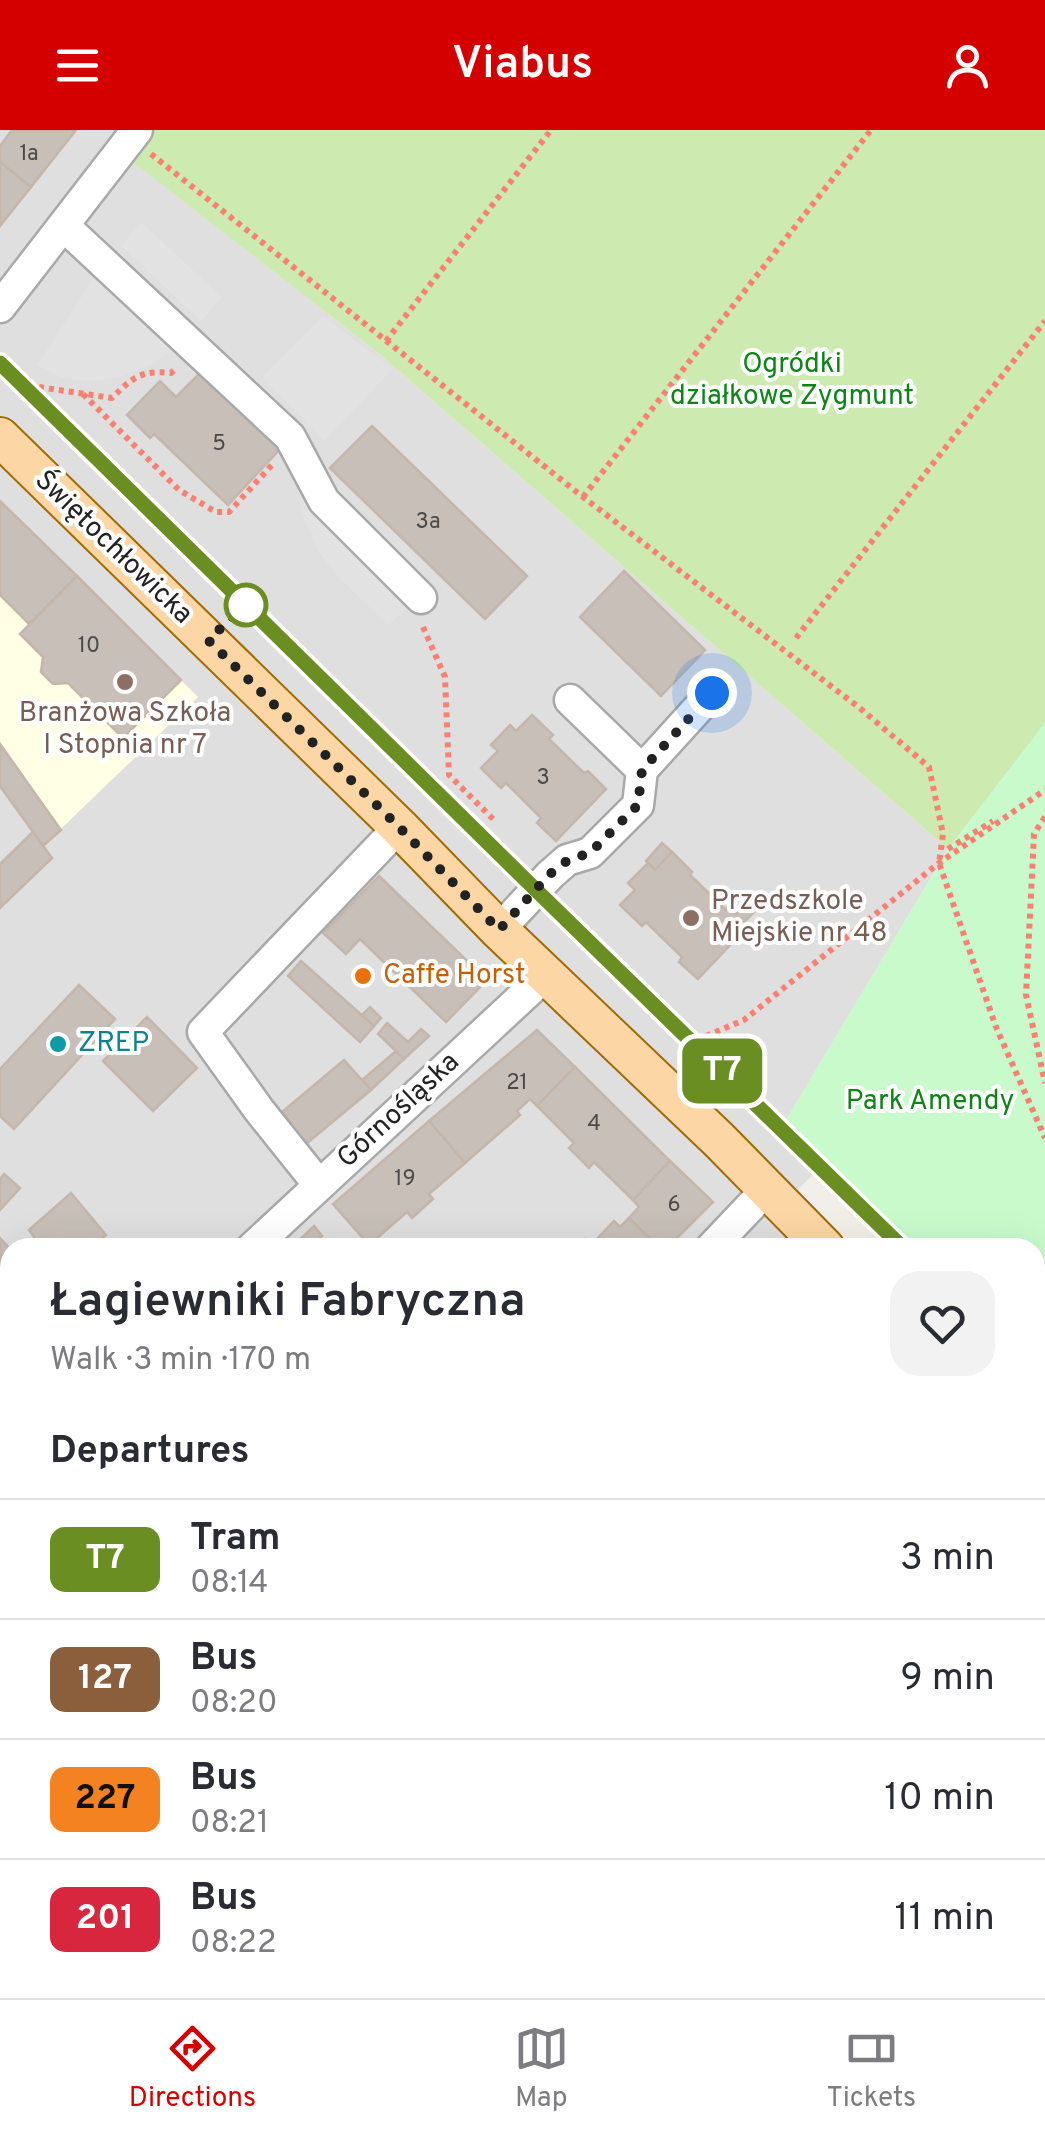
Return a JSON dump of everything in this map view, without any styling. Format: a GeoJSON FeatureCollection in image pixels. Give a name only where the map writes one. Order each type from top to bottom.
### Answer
{"type":"FeatureCollection","features":[{"type":"Feature","properties":{"kind":"main road","name":"Świętochłowicka"},"geometry":{"type":"LineString","coordinates":[[0,437],[816,1238]]}},
{"type":"Feature","properties":{"kind":"street"},"geometry":{"type":"LineString","coordinates":[[0,307],[64,226],[149,136]]}},
{"type":"Feature","properties":{"kind":"street"},"geometry":{"type":"LineString","coordinates":[[64,226],[290,437],[324,501],[421,598]]}},
{"type":"Feature","properties":{"kind":"street"},"geometry":{"type":"LineString","coordinates":[[499,930],[550,874],[568,860],[590,853],[638,805],[642,770],[712,693]]}},
{"type":"Feature","properties":{"kind":"street"},"geometry":{"type":"LineString","coordinates":[[570,700],[642,770]]}},
{"type":"Feature","properties":{"kind":"street"},"geometry":{"type":"LineString","coordinates":[[319,1185],[203,1032],[399,827]]}},
{"type":"Feature","properties":{"kind":"street","name":"Górnośląska"},"geometry":{"type":"LineString","coordinates":[[263,1238],[546,975]]}},
{"type":"Feature","properties":{"kind":"street"},"geometry":{"type":"LineString","coordinates":[[720,1238],[767,1189]]}},
{"type":"Feature","properties":{"kind":"path"},"geometry":{"type":"LineString","coordinates":[[386,341],[550,130]]}},
{"type":"Feature","properties":{"kind":"path"},"geometry":{"type":"LineString","coordinates":[[583,497],[871,130]]}},
{"type":"Feature","properties":{"kind":"path"},"geometry":{"type":"LineString","coordinates":[[149,136],[150,154],[583,497],[861,709],[929,767],[943,834],[939,863],[996,1027],[1045,1138]]}},
{"type":"Feature","properties":{"kind":"path"},"geometry":{"type":"LineString","coordinates":[[796,638],[1045,321]]}},
{"type":"Feature","properties":{"kind":"path"},"geometry":{"type":"LineString","coordinates":[[39,387],[112,398],[134,377],[154,371],[171,372],[181,363]]}},
{"type":"Feature","properties":{"kind":"path"},"geometry":{"type":"LineString","coordinates":[[83,394],[179,490],[216,512],[229,512],[277,460]]}},
{"type":"Feature","properties":{"kind":"path"},"geometry":{"type":"LineString","coordinates":[[421,598],[416,612],[445,677],[448,775],[493,819]]}},
{"type":"Feature","properties":{"kind":"path"},"geometry":{"type":"LineString","coordinates":[[706,1036],[744,1020],[939,863],[1045,789]]}},
{"type":"Feature","properties":{"kind":"path"},"geometry":{"type":"LineString","coordinates":[[948,849],[1045,789]]}},
{"type":"Feature","properties":{"kind":"path"},"geometry":{"type":"LineString","coordinates":[[1045,817],[1034,834],[1026,995],[1045,1083]]}},
{"type":"Feature","properties":{"kind":"shaded area"},"geometry":{"type":"Polygon","coordinates":[[[0,130],[137,130],[121,152],[377,352],[948,849],[786,1120],[827,1160],[783,1205],[816,1238],[0,1238],[0,130]]]}},
{"type":"Feature","properties":{"kind":"shaded area"},"geometry":{"type":"Polygon","coordinates":[[[141,222],[222,297],[201,321],[121,246],[141,222]]]}},
{"type":"Feature","properties":{"kind":"shaded area"},"geometry":{"type":"Polygon","coordinates":[[[93,279],[180,346],[121,377],[89,382],[60,377],[37,365],[93,279]]]}},
{"type":"Feature","properties":{"kind":"shaded area"},"geometry":{"type":"Polygon","coordinates":[[[323,316],[393,369],[324,441],[262,377],[323,316]]]}},
{"type":"Feature","properties":{"kind":"shaded area"},"geometry":{"type":"Polygon","coordinates":[[[297,494],[406,608],[389,626],[340,579],[318,551],[297,494]]]}},
{"type":"Feature","properties":{"kind":"shaded area"},"geometry":{"type":"Polygon","coordinates":[[[0,501],[198,697],[43,846],[0,786],[0,501]]]}},
{"type":"Feature","properties":{"kind":"green space","name":"Ogródki działkowe Zygmunt"},"geometry":{"type":"Polygon","coordinates":[[[137,130],[1045,130],[1045,723],[948,849],[377,352],[120,152],[137,130]]]}},
{"type":"Feature","properties":{"kind":"green space","name":"Park Amendy"},"geometry":{"type":"Polygon","coordinates":[[[1045,723],[1045,1238],[906,1238],[786,1120],[948,849],[1045,723]]]}},
{"type":"Feature","properties":{"kind":"building"},"geometry":{"type":"Polygon","coordinates":[[[12,130],[76,130],[31,187],[0,162],[0,146],[12,130]]]}},
{"type":"Feature","properties":{"kind":"building"},"geometry":{"type":"Polygon","coordinates":[[[0,162],[31,187],[0,226],[0,162]]]}},
{"type":"Feature","properties":{"kind":"building"},"geometry":{"type":"Polygon","coordinates":[[[200,373],[280,449],[228,505],[154,434],[150,438],[127,415],[160,381],[176,397],[200,373]]]}},
{"type":"Feature","properties":{"kind":"building"},"geometry":{"type":"Polygon","coordinates":[[[372,426],[527,576],[485,619],[330,468],[372,426]]]}},
{"type":"Feature","properties":{"kind":"building"},"geometry":{"type":"Polygon","coordinates":[[[0,501],[77,576],[29,624],[0,595],[0,501]]]}},
{"type":"Feature","properties":{"kind":"building"},"geometry":{"type":"Polygon","coordinates":[[[624,571],[705,650],[661,696],[580,617],[624,571]]]}},
{"type":"Feature","properties":{"kind":"building"},"geometry":{"type":"Polygon","coordinates":[[[77,576],[181,680],[123,738],[68,683],[53,684],[41,672],[43,657],[20,634],[77,576]]]}},
{"type":"Feature","properties":{"kind":"building"},"geometry":{"type":"Polygon","coordinates":[[[532,715],[553,735],[549,739],[606,789],[556,841],[537,823],[541,818],[506,783],[501,788],[481,768],[498,751],[491,745],[510,725],[516,731],[532,715]]]}},
{"type":"Feature","properties":{"kind":"building"},"geometry":{"type":"Polygon","coordinates":[[[0,744],[61,830],[43,846],[0,786],[0,744]]]}},
{"type":"Feature","properties":{"kind":"building"},"geometry":{"type":"Polygon","coordinates":[[[33,832],[52,858],[0,908],[0,864],[33,832]]]}},
{"type":"Feature","properties":{"kind":"building"},"geometry":{"type":"Polygon","coordinates":[[[662,843],[672,852],[655,870],[646,861],[662,843]]]}},
{"type":"Feature","properties":{"kind":"building","name":"Przedszkole Miejskie nr 48"},"geometry":{"type":"Polygon","coordinates":[[[672,852],[726,910],[728,907],[736,914],[749,901],[757,909],[743,923],[747,927],[698,979],[679,962],[682,957],[646,922],[642,926],[620,905],[635,890],[628,883],[648,863],[655,870],[672,852]]]}},
{"type":"Feature","properties":{"kind":"building"},"geometry":{"type":"Polygon","coordinates":[[[379,876],[487,980],[446,1022],[360,939],[346,954],[323,933],[379,876]]]}},
{"type":"Feature","properties":{"kind":"building"},"geometry":{"type":"Polygon","coordinates":[[[301,961],[374,1026],[360,1042],[288,976],[301,961]]]}},
{"type":"Feature","properties":{"kind":"building","name":"ZREP"},"geometry":{"type":"Polygon","coordinates":[[[79,985],[115,1019],[14,1129],[0,1116],[0,1069],[79,985]]]}},
{"type":"Feature","properties":{"kind":"building"},"geometry":{"type":"Polygon","coordinates":[[[370,1007],[381,1018],[374,1026],[362,1015],[370,1007]]]}},
{"type":"Feature","properties":{"kind":"building"},"geometry":{"type":"Polygon","coordinates":[[[147,1017],[197,1068],[153,1111],[103,1061],[147,1017]]]}},
{"type":"Feature","properties":{"kind":"building"},"geometry":{"type":"Polygon","coordinates":[[[387,1023],[408,1042],[421,1029],[429,1036],[404,1059],[378,1034],[387,1023]]]}},
{"type":"Feature","properties":{"kind":"building"},"geometry":{"type":"Polygon","coordinates":[[[537,1030],[575,1067],[537,1106],[530,1099],[517,1111],[520,1115],[465,1163],[429,1121],[537,1030]]]}},
{"type":"Feature","properties":{"kind":"building"},"geometry":{"type":"Polygon","coordinates":[[[396,1051],[404,1059],[371,1090],[362,1080],[396,1051]]]}},
{"type":"Feature","properties":{"kind":"building"},"geometry":{"type":"Polygon","coordinates":[[[344,1060],[371,1090],[306,1144],[281,1113],[344,1060]]]}},
{"type":"Feature","properties":{"kind":"building"},"geometry":{"type":"Polygon","coordinates":[[[575,1067],[670,1161],[633,1200],[594,1162],[589,1168],[569,1148],[574,1143],[537,1106],[575,1067]]]}},
{"type":"Feature","properties":{"kind":"building"},"geometry":{"type":"Polygon","coordinates":[[[429,1121],[465,1163],[429,1194],[433,1199],[412,1218],[407,1212],[377,1238],[363,1238],[333,1204],[429,1121]]]}},
{"type":"Feature","properties":{"kind":"building"},"geometry":{"type":"Polygon","coordinates":[[[670,1161],[713,1202],[677,1238],[649,1238],[629,1218],[639,1207],[633,1200],[670,1161]]]}},
{"type":"Feature","properties":{"kind":"building"},"geometry":{"type":"Polygon","coordinates":[[[4,1174],[20,1188],[0,1210],[0,1179],[4,1174]]]}},
{"type":"Feature","properties":{"kind":"building"},"geometry":{"type":"Polygon","coordinates":[[[71,1193],[106,1235],[35,1238],[29,1230],[71,1193]]]}},
{"type":"Feature","properties":{"kind":"building"},"geometry":{"type":"Polygon","coordinates":[[[629,1218],[649,1238],[598,1238],[614,1221],[620,1227],[629,1218]]]}},
{"type":"Feature","properties":{"kind":"building"},"geometry":{"type":"Polygon","coordinates":[[[314,1226],[322,1236],[320,1238],[301,1238],[314,1226]]]}},
{"type":"Feature","properties":{"kind":"tram line"},"geometry":{"type":"LineString","coordinates":[[0,363],[893,1238]]}},
{"type":"Feature","properties":{"kind":"tram line","name":"T7"},"geometry":{"type":"LineString","coordinates":[[0,363],[893,1238]]}},
{"type":"Feature","properties":{"kind":"place","name":"Branżowa Szkoła I Stopnia nr 7"},"geometry":{"type":"Point","coordinates":[125,682]}},
{"type":"Feature","properties":{"kind":"place","name":"Przedszkole Miejskie nr 48"},"geometry":{"type":"Point","coordinates":[691,918]}},
{"type":"Feature","properties":{"kind":"place","name":"Caffe Horst"},"geometry":{"type":"Point","coordinates":[363,976]}},
{"type":"Feature","properties":{"kind":"place","name":"ZREP"},"geometry":{"type":"Point","coordinates":[58,1044]}},
{"type":"Feature","properties":{"kind":"route"},"geometry":{"type":"LineString","coordinates":[[246,605],[208,640],[499,930],[550,874],[568,860],[590,853],[638,805],[642,770],[712,693]]}}]}
